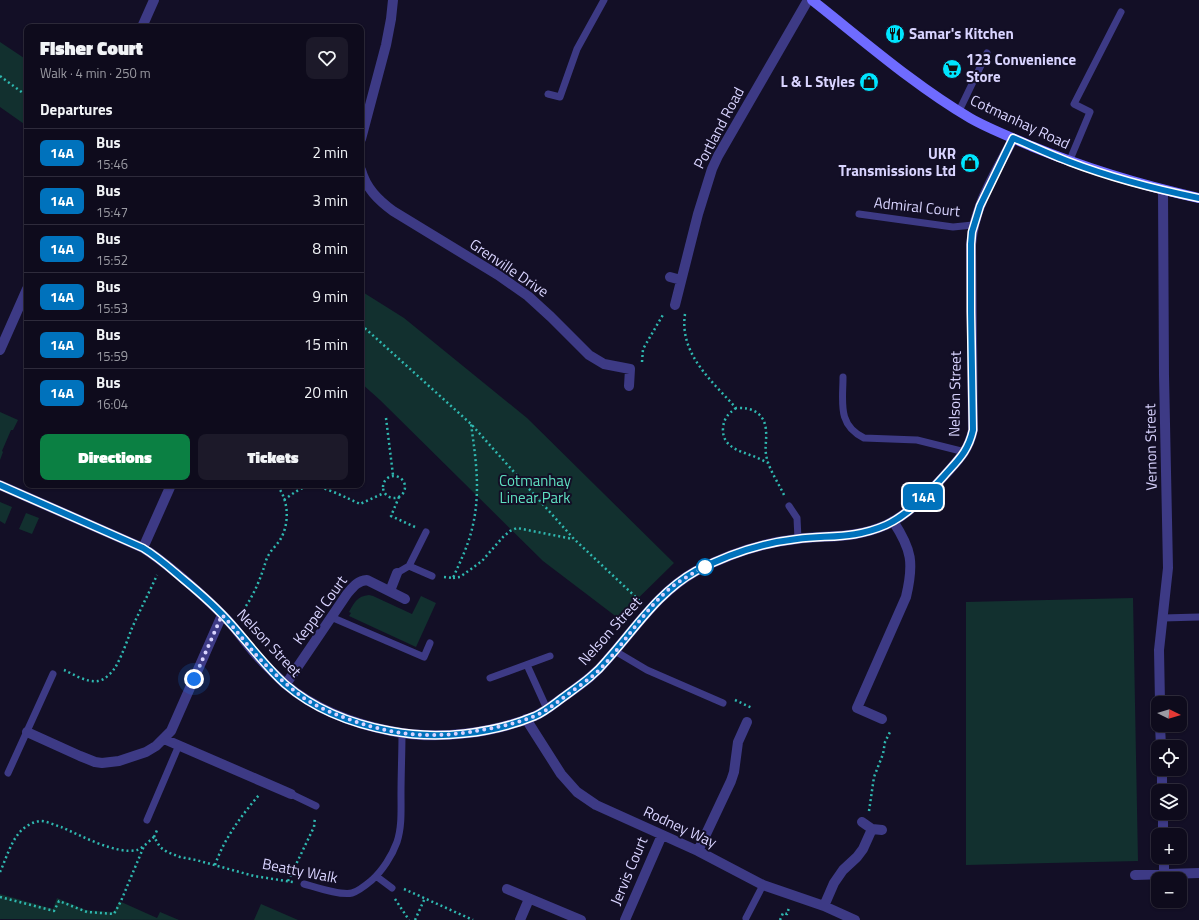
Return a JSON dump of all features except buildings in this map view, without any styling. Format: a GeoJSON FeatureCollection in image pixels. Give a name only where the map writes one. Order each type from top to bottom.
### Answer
{"type":"FeatureCollection","features":[{"type":"Feature","properties":{"kind":"street"},"geometry":{"type":"LineString","coordinates":[[143,24],[154,0]]}},
{"type":"Feature","properties":{"kind":"street"},"geometry":{"type":"LineString","coordinates":[[364,128],[386,45],[391,19],[392,0]]}},
{"type":"Feature","properties":{"kind":"street","name":"Portland Road"},"geometry":{"type":"LineString","coordinates":[[675,305],[707,184],[718,156],[808,0]]}},
{"type":"Feature","properties":{"kind":"street","name":"Cotmanhay Road"},"geometry":{"type":"LineString","coordinates":[[812,0],[915,81],[972,119],[1070,162],[1129,181],[1199,198]]}},
{"type":"Feature","properties":{"kind":"street","name":"Nelson Street"},"geometry":{"type":"LineString","coordinates":[[0,485],[143,548],[164,562],[231,624],[260,659],[286,684],[313,704],[330,712],[381,729],[402,733],[439,736],[497,727],[526,719],[547,709],[596,673],[649,610],[668,590],[693,573],[708,565],[746,550],[774,542],[854,535],[893,521],[910,509],[940,481],[965,452],[970,442],[973,430],[971,244],[973,224],[980,206],[1013,138]]}},
{"type":"Feature","properties":{"kind":"street","name":"Grenville Drive"},"geometry":{"type":"LineString","coordinates":[[364,179],[370,191],[404,219],[498,275],[528,296],[589,355],[604,364],[630,369]]}},
{"type":"Feature","properties":{"kind":"street","name":"Vernon Street"},"geometry":{"type":"LineString","coordinates":[[1160,696],[1159,650],[1168,568],[1164,375],[1163,190]]}},
{"type":"Feature","properties":{"kind":"street"},"geometry":{"type":"LineString","coordinates":[[670,277],[681,280]]}},
{"type":"Feature","properties":{"kind":"street"},"geometry":{"type":"LineString","coordinates":[[0,350],[24,296]]}},
{"type":"Feature","properties":{"kind":"street"},"geometry":{"type":"LineString","coordinates":[[629,386],[630,369]]}},
{"type":"Feature","properties":{"kind":"street"},"geometry":{"type":"LineString","coordinates":[[143,548],[170,488]]}},
{"type":"Feature","properties":{"kind":"street"},"geometry":{"type":"LineString","coordinates":[[882,719],[857,708],[906,597],[910,582],[911,569],[907,546],[893,521]]}},
{"type":"Feature","properties":{"kind":"street"},"geometry":{"type":"LineString","coordinates":[[390,591],[397,573]]}},
{"type":"Feature","properties":{"kind":"street","name":"Keppel Court"},"geometry":{"type":"LineString","coordinates":[[286,684],[356,583],[361,580],[366,580],[405,599]]}},
{"type":"Feature","properties":{"kind":"street"},"geometry":{"type":"LineString","coordinates":[[27,732],[80,756],[102,763],[110,763],[132,757],[156,746],[171,731],[222,615]]}},
{"type":"Feature","properties":{"kind":"street","name":"Rodney Way"},"geometry":{"type":"LineString","coordinates":[[526,719],[560,774],[577,792],[596,805],[698,851],[763,885],[824,906],[855,920]]}},
{"type":"Feature","properties":{"kind":"street"},"geometry":{"type":"LineString","coordinates":[[698,851],[731,781],[734,772],[738,742],[747,722]]}},
{"type":"Feature","properties":{"kind":"street"},"geometry":{"type":"LineString","coordinates":[[164,739],[291,794]]}},
{"type":"Feature","properties":{"kind":"street"},"geometry":{"type":"LineString","coordinates":[[862,822],[872,829],[882,830]]}},
{"type":"Feature","properties":{"kind":"street"},"geometry":{"type":"LineString","coordinates":[[824,906],[834,883],[843,870],[863,849],[872,829]]}},
{"type":"Feature","properties":{"kind":"street","name":"Jervis Court"},"geometry":{"type":"LineString","coordinates":[[625,920],[662,835]]}},
{"type":"Feature","properties":{"kind":"street"},"geometry":{"type":"LineString","coordinates":[[1187,873],[1199,873]]}},
{"type":"Feature","properties":{"kind":"street"},"geometry":{"type":"LineString","coordinates":[[1135,875],[1151,874]]}},
{"type":"Feature","properties":{"kind":"street"},"geometry":{"type":"LineString","coordinates":[[507,889],[581,920]]}},
{"type":"Feature","properties":{"kind":"street"},"geometry":{"type":"LineString","coordinates":[[520,920],[529,898]]}},
{"type":"Feature","properties":{"kind":"lane"},"geometry":{"type":"LineString","coordinates":[[548,94],[560,97],[577,49],[604,0]]}},
{"type":"Feature","properties":{"kind":"lane"},"geometry":{"type":"LineString","coordinates":[[1070,162],[1090,112],[1074,104],[1120,12]]}},
{"type":"Feature","properties":{"kind":"lane"},"geometry":{"type":"LineString","coordinates":[[959,111],[987,54]]}},
{"type":"Feature","properties":{"kind":"lane","name":"Admiral Court"},"geometry":{"type":"LineString","coordinates":[[859,214],[954,227],[973,224]]}},
{"type":"Feature","properties":{"kind":"lane"},"geometry":{"type":"LineString","coordinates":[[843,377],[843,414],[851,430],[857,434],[864,438],[917,440],[965,452]]}},
{"type":"Feature","properties":{"kind":"lane"},"geometry":{"type":"LineString","coordinates":[[789,506],[797,518],[798,539]]}},
{"type":"Feature","properties":{"kind":"lane"},"geometry":{"type":"LineString","coordinates":[[397,573],[409,566],[426,532]]}},
{"type":"Feature","properties":{"kind":"lane"},"geometry":{"type":"LineString","coordinates":[[409,566],[432,576]]}},
{"type":"Feature","properties":{"kind":"lane"},"geometry":{"type":"LineString","coordinates":[[332,617],[424,657],[430,643]]}},
{"type":"Feature","properties":{"kind":"lane"},"geometry":{"type":"LineString","coordinates":[[1162,618],[1199,617]]}},
{"type":"Feature","properties":{"kind":"lane"},"geometry":{"type":"LineString","coordinates":[[615,651],[647,670],[723,704]]}},
{"type":"Feature","properties":{"kind":"lane"},"geometry":{"type":"LineString","coordinates":[[490,678],[550,656]]}},
{"type":"Feature","properties":{"kind":"lane"},"geometry":{"type":"LineString","coordinates":[[527,665],[547,709]]}},
{"type":"Feature","properties":{"kind":"lane"},"geometry":{"type":"LineString","coordinates":[[8,773],[53,674]]}},
{"type":"Feature","properties":{"kind":"lane","name":"Beatty Walk"},"geometry":{"type":"LineString","coordinates":[[304,884],[350,894],[358,891],[376,876],[394,850],[399,834],[402,733]]}},
{"type":"Feature","properties":{"kind":"lane"},"geometry":{"type":"LineString","coordinates":[[147,820],[178,745]]}},
{"type":"Feature","properties":{"kind":"lane"},"geometry":{"type":"LineString","coordinates":[[291,794],[316,806]]}},
{"type":"Feature","properties":{"kind":"lane"},"geometry":{"type":"LineString","coordinates":[[376,876],[392,888]]}},
{"type":"Feature","properties":{"kind":"lane"},"geometry":{"type":"LineString","coordinates":[[746,918],[763,885]]}},
{"type":"Feature","properties":{"kind":"path"},"geometry":{"type":"LineString","coordinates":[[0,76],[24,94]]}},
{"type":"Feature","properties":{"kind":"path"},"geometry":{"type":"LineString","coordinates":[[630,369],[642,366],[643,349],[664,313],[665,303],[686,307],[684,322],[689,348],[697,363],[709,379],[736,408]]}},
{"type":"Feature","properties":{"kind":"path"},"geometry":{"type":"LineString","coordinates":[[364,328],[471,424],[574,539],[649,610]]}},
{"type":"Feature","properties":{"kind":"path"},"geometry":{"type":"LineString","coordinates":[[768,463],[737,450],[724,440],[724,421],[728,414],[736,408],[742,407],[757,412],[765,424],[767,432],[765,451],[768,463],[789,506]]}},
{"type":"Feature","properties":{"kind":"path"},"geometry":{"type":"LineString","coordinates":[[386,418],[393,475]]}},
{"type":"Feature","properties":{"kind":"path"},"geometry":{"type":"LineString","coordinates":[[453,578],[466,548],[476,511],[477,469],[471,424]]}},
{"type":"Feature","properties":{"kind":"path"},"geometry":{"type":"LineString","coordinates":[[400,497],[390,498],[384,493],[383,484],[389,476],[398,476],[405,484],[405,489],[392,516],[426,532]]}},
{"type":"Feature","properties":{"kind":"path"},"geometry":{"type":"LineString","coordinates":[[231,624],[251,597],[269,555],[283,534],[287,517],[284,500],[279,488]]}},
{"type":"Feature","properties":{"kind":"path"},"geometry":{"type":"LineString","coordinates":[[284,500],[298,490],[304,488]]}},
{"type":"Feature","properties":{"kind":"path"},"geometry":{"type":"LineString","coordinates":[[322,488],[360,504],[384,493]]}},
{"type":"Feature","properties":{"kind":"path"},"geometry":{"type":"LineString","coordinates":[[432,576],[453,578],[460,577],[482,562],[503,537],[510,531],[517,528],[574,539]]}},
{"type":"Feature","properties":{"kind":"path"},"geometry":{"type":"LineString","coordinates":[[53,674],[56,666],[88,680],[99,681],[103,680],[115,668],[136,618],[164,562]]}},
{"type":"Feature","properties":{"kind":"path"},"geometry":{"type":"LineString","coordinates":[[723,704],[726,697],[752,708],[747,722]]}},
{"type":"Feature","properties":{"kind":"path"},"geometry":{"type":"LineString","coordinates":[[862,822],[869,811],[874,778],[883,754],[885,742],[893,724],[882,719]]}},
{"type":"Feature","properties":{"kind":"path"},"geometry":{"type":"LineString","coordinates":[[215,865],[220,851],[232,831],[247,809],[269,784]]}},
{"type":"Feature","properties":{"kind":"path"},"geometry":{"type":"LineString","coordinates":[[288,881],[314,827],[316,806]]}},
{"type":"Feature","properties":{"kind":"path","name":"Beatty Walk"},"geometry":{"type":"LineString","coordinates":[[0,872],[15,839],[20,832],[35,822],[45,822],[116,849],[138,850],[154,837],[160,847],[180,858],[196,860],[254,876],[304,884]]}},
{"type":"Feature","properties":{"kind":"path"},"geometry":{"type":"LineString","coordinates":[[0,897],[54,911],[59,901],[87,912],[114,914],[144,846]]}},
{"type":"Feature","properties":{"kind":"path"},"geometry":{"type":"LineString","coordinates":[[409,920],[392,896],[392,888],[397,886],[472,920]]}},
{"type":"Feature","properties":{"kind":"path"},"geometry":{"type":"LineString","coordinates":[[415,920],[426,898]]}},
{"type":"Feature","properties":{"kind":"green space"},"geometry":{"type":"Polygon","coordinates":[[[0,42],[24,58],[24,124],[0,107],[0,42]]]}},
{"type":"Feature","properties":{"kind":"green space","name":"Cotmanhay Linear Park"},"geometry":{"type":"Polygon","coordinates":[[[364,293],[404,318],[527,418],[674,563],[618,618],[543,561],[364,386],[364,293]]]}},
{"type":"Feature","properties":{"kind":"green space"},"geometry":{"type":"Polygon","coordinates":[[[0,412],[18,420],[13,430],[11,430],[2,451],[0,460],[0,412]]]}},
{"type":"Feature","properties":{"kind":"green space"},"geometry":{"type":"Polygon","coordinates":[[[0,502],[12,507],[5,524],[0,521],[0,502]]]}},
{"type":"Feature","properties":{"kind":"green space"},"geometry":{"type":"Polygon","coordinates":[[[26,513],[39,518],[32,534],[19,529],[26,513]]]}},
{"type":"Feature","properties":{"kind":"green space"},"geometry":{"type":"Polygon","coordinates":[[[369,595],[412,614],[421,596],[436,603],[416,647],[349,616],[351,613],[349,612],[356,600],[369,595]]]}},
{"type":"Feature","properties":{"kind":"green space"},"geometry":{"type":"Polygon","coordinates":[[[1133,598],[1138,861],[966,865],[966,602],[1133,598]]]}},
{"type":"Feature","properties":{"kind":"green space"},"geometry":{"type":"Polygon","coordinates":[[[0,894],[53,909],[57,898],[86,910],[112,912],[116,909],[119,901],[157,918],[160,912],[179,920],[0,919],[0,894]]]}},
{"type":"Feature","properties":{"kind":"green space"},"geometry":{"type":"Polygon","coordinates":[[[261,904],[298,920],[254,920],[261,904]]]}},
{"type":"Feature","properties":{"kind":"bus line","name":"14A"},"geometry":{"type":"LineString","coordinates":[[0,485],[150,552],[164,562],[222,615],[260,659],[286,684],[313,704],[342,717],[363,724],[402,733],[439,736],[497,727],[537,715],[582,684],[596,673],[607,661],[649,610],[668,590],[693,573],[739,552],[774,542],[854,535],[886,525],[910,509],[946,475],[965,452],[970,442],[973,430],[971,312],[971,244],[973,224],[980,206],[1013,138],[1070,162],[1129,181],[1199,198]]}},
{"type":"Feature","properties":{"kind":"place","name":"Samar's Kitchen"},"geometry":{"type":"Point","coordinates":[895,34]}},
{"type":"Feature","properties":{"kind":"place","name":"123 Convenience Store"},"geometry":{"type":"Point","coordinates":[952,69]}},
{"type":"Feature","properties":{"kind":"place","name":"L & L Styles"},"geometry":{"type":"Point","coordinates":[869,82]}},
{"type":"Feature","properties":{"kind":"place","name":"UKR Transmissions Ltd"},"geometry":{"type":"Point","coordinates":[970,163]}},
{"type":"Feature","properties":{"kind":"route"},"geometry":{"type":"LineString","coordinates":[[194,679],[222,615],[260,659],[286,684],[313,704],[342,717],[381,729],[422,735],[439,736],[458,734],[497,727],[537,715],[582,684],[596,673],[607,661],[649,610],[668,590],[708,565],[705,567]]}}]}
